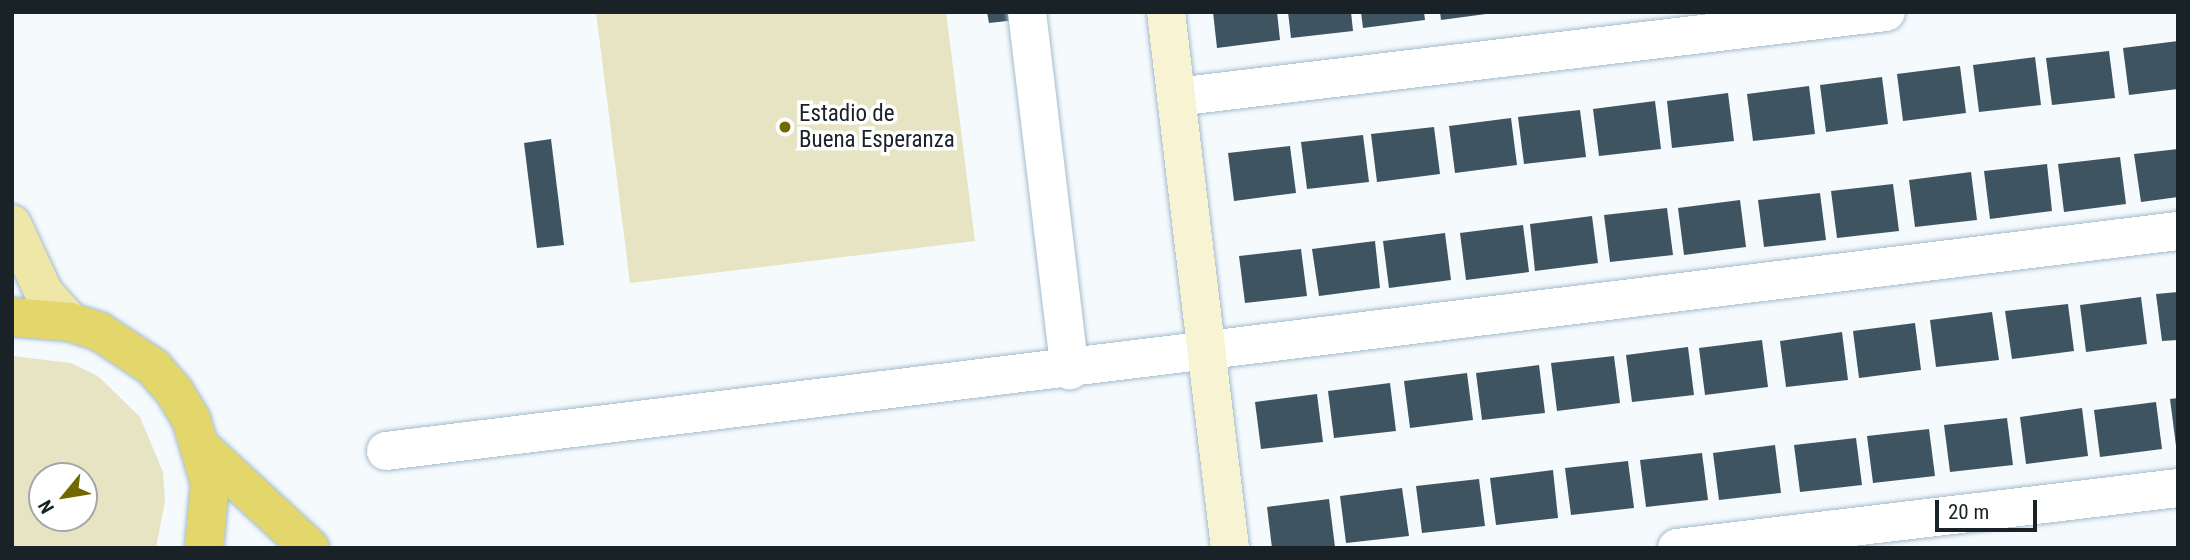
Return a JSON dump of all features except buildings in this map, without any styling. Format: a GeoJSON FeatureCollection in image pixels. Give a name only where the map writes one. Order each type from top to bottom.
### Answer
{"type":"FeatureCollection","features":[{"type":"Feature","properties":{"kind":"highway"},"geometry":{"type":"LineString","coordinates":[[12,317],[70,322],[100,332],[153,367],[191,418],[202,449],[210,484],[204,548]]}},
{"type":"Feature","properties":{"kind":"highway"},"geometry":{"type":"LineString","coordinates":[[202,449],[310,548]]}},
{"type":"Feature","properties":{"kind":"main road"},"geometry":{"type":"LineString","coordinates":[[12,225],[44,293],[70,322]]}},
{"type":"Feature","properties":{"kind":"street"},"geometry":{"type":"LineString","coordinates":[[1027,12],[1070,370]]}},
{"type":"Feature","properties":{"kind":"street"},"geometry":{"type":"LineString","coordinates":[[1166,12],[1230,548]]}},
{"type":"Feature","properties":{"kind":"street"},"geometry":{"type":"LineString","coordinates":[[1176,97],[1886,12]]}},
{"type":"Feature","properties":{"kind":"street"},"geometry":{"type":"LineString","coordinates":[[386,451],[1070,370],[1206,350],[2178,231]]}},
{"type":"Feature","properties":{"kind":"street"},"geometry":{"type":"LineString","coordinates":[[1676,548],[2178,488]]}},
{"type":"Feature","properties":{"kind":"shaded area","name":"Estadio de Buena Esperanza"},"geometry":{"type":"Polygon","coordinates":[[[596,12],[946,12],[975,241],[630,283],[596,12]]]}},
{"type":"Feature","properties":{"kind":"shaded area"},"geometry":{"type":"Polygon","coordinates":[[[12,356],[71,363],[98,376],[140,417],[163,472],[165,501],[156,548],[12,548],[12,356]]]}},
{"type":"Feature","properties":{"kind":"place","name":"Estadio de Buena Esperanza"},"geometry":{"type":"Point","coordinates":[785,127]}}]}
